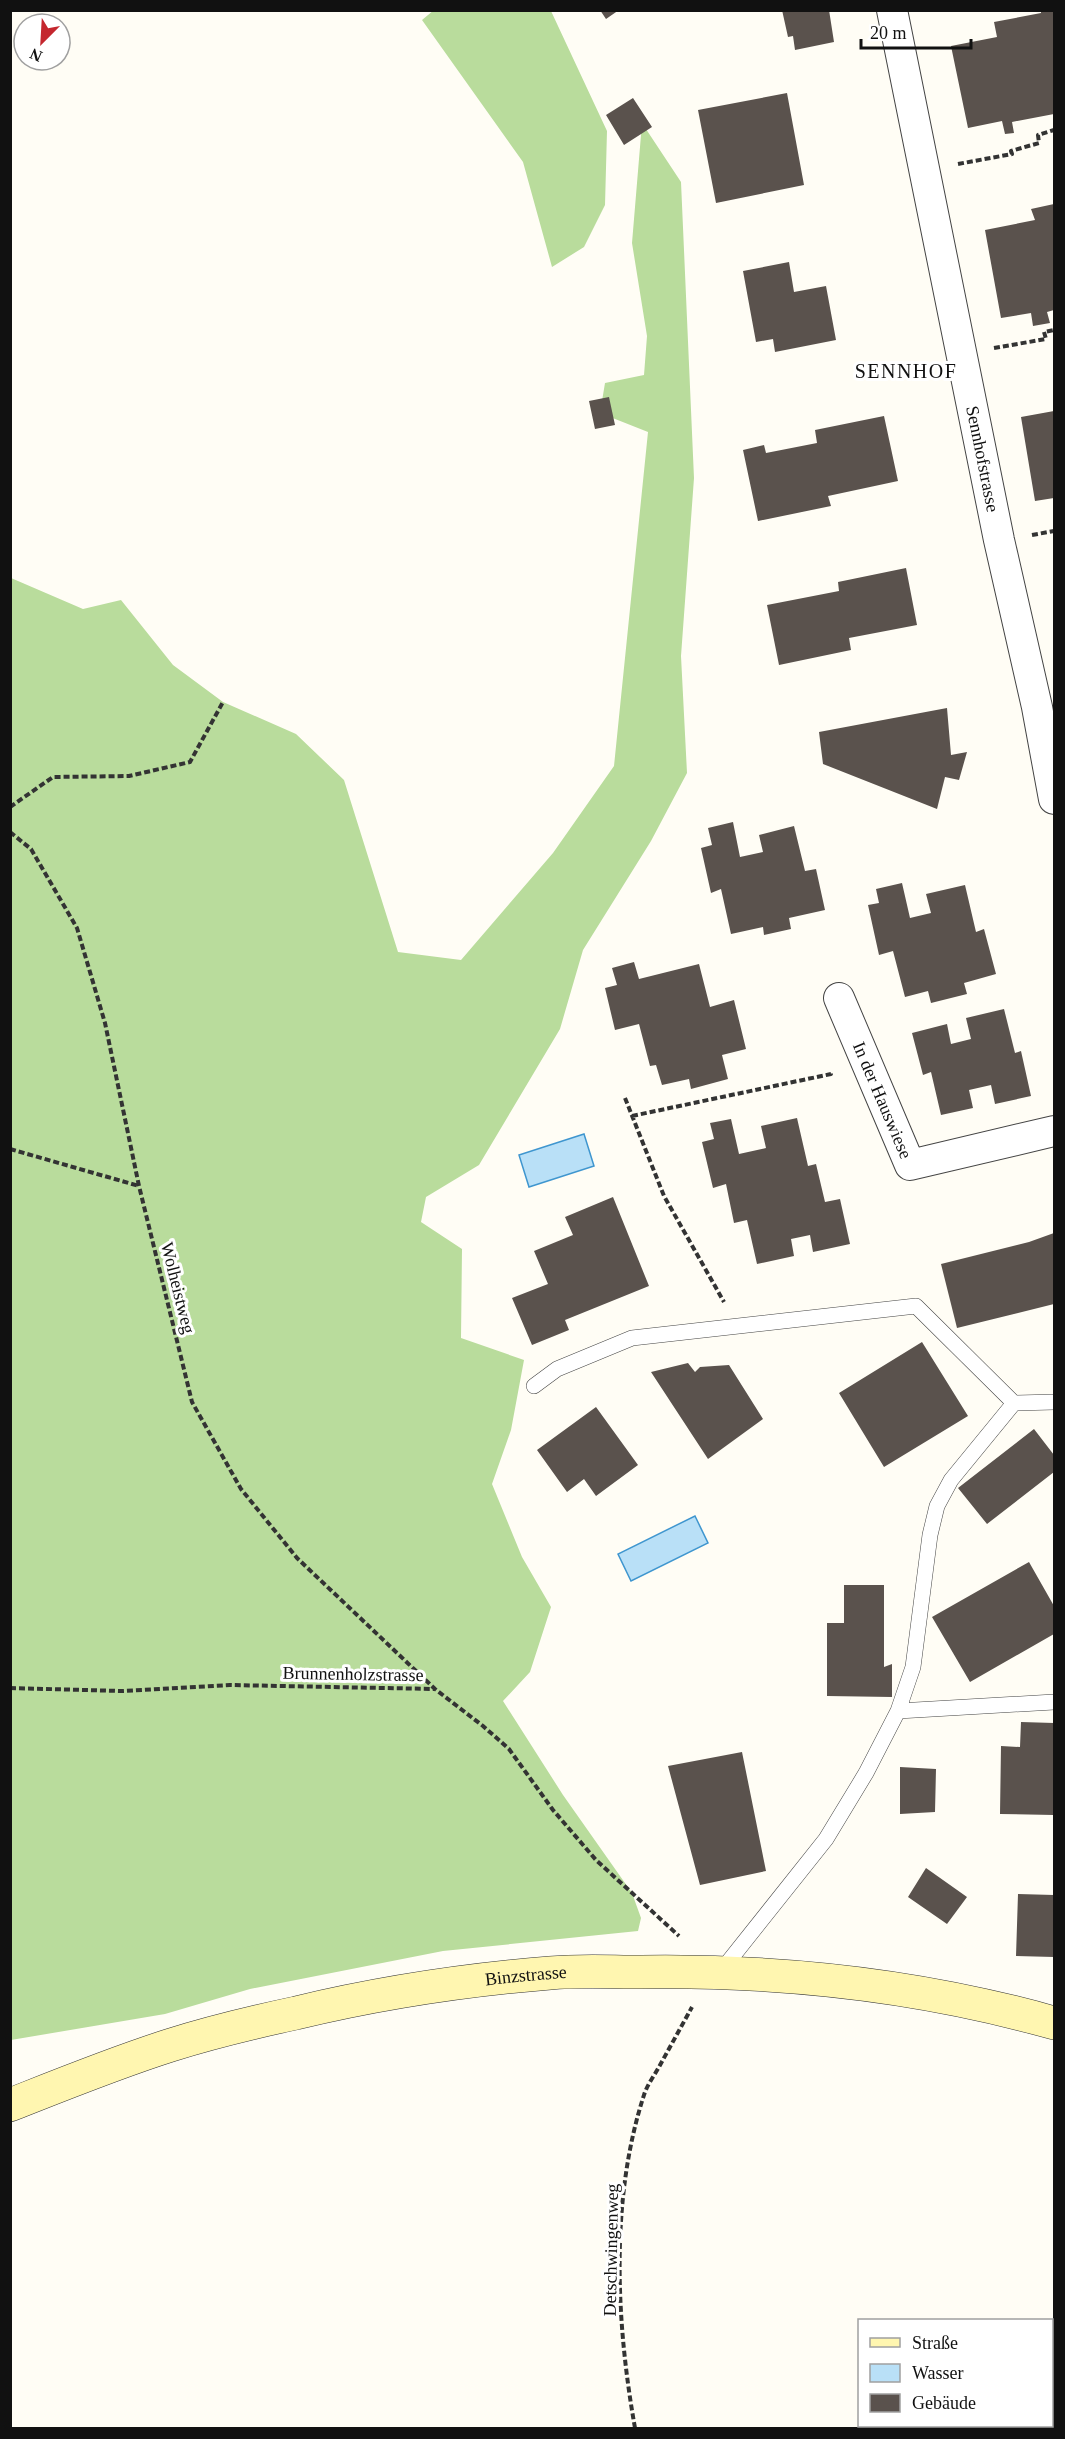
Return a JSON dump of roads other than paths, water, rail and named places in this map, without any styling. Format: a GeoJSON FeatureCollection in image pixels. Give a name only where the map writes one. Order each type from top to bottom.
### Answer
{"type":"FeatureCollection","features":[{"type":"Feature","properties":{"kind":"main road","name":"Binzstrasse"},"geometry":{"type":"LineString","coordinates":[[10,2105],[172,2044],[248,2024],[346,2001],[442,1985],[552,1972],[721,1971],[795,1976],[893,1987],[960,2000],[1054,2023]]}},
{"type":"Feature","properties":{"kind":"street","name":"Sennhofstrasse"},"geometry":{"type":"LineString","coordinates":[[892,10],[1054,799]]}},
{"type":"Feature","properties":{"kind":"street","name":"In der Hauswiese"},"geometry":{"type":"LineString","coordinates":[[839,998],[910,1165],[1054,1131]]}},
{"type":"Feature","properties":{"kind":"lane"},"geometry":{"type":"LineString","coordinates":[[534,1386],[557,1369],[632,1338],[916,1306],[1014,1403],[1054,1402]]}},
{"type":"Feature","properties":{"kind":"lane"},"geometry":{"type":"LineString","coordinates":[[721,1971],[826,1839],[866,1773],[898,1711],[913,1667],[930,1535],[937,1506],[951,1480],[1014,1403]]}},
{"type":"Feature","properties":{"kind":"lane"},"geometry":{"type":"LineString","coordinates":[[898,1711],[1054,1702]]}},
{"type":"Feature","properties":{"kind":"water"},"geometry":{"type":"Polygon","coordinates":[[[584,1134],[594,1166],[529,1187],[519,1155],[584,1134]]]}},
{"type":"Feature","properties":{"kind":"water"},"geometry":{"type":"Polygon","coordinates":[[[695,1516],[708,1543],[631,1581],[618,1554],[695,1516]]]}},
{"type":"Feature","properties":{"kind":"district","name":"SENNHOF"},"geometry":{"type":"Point","coordinates":[906,371]}}]}
